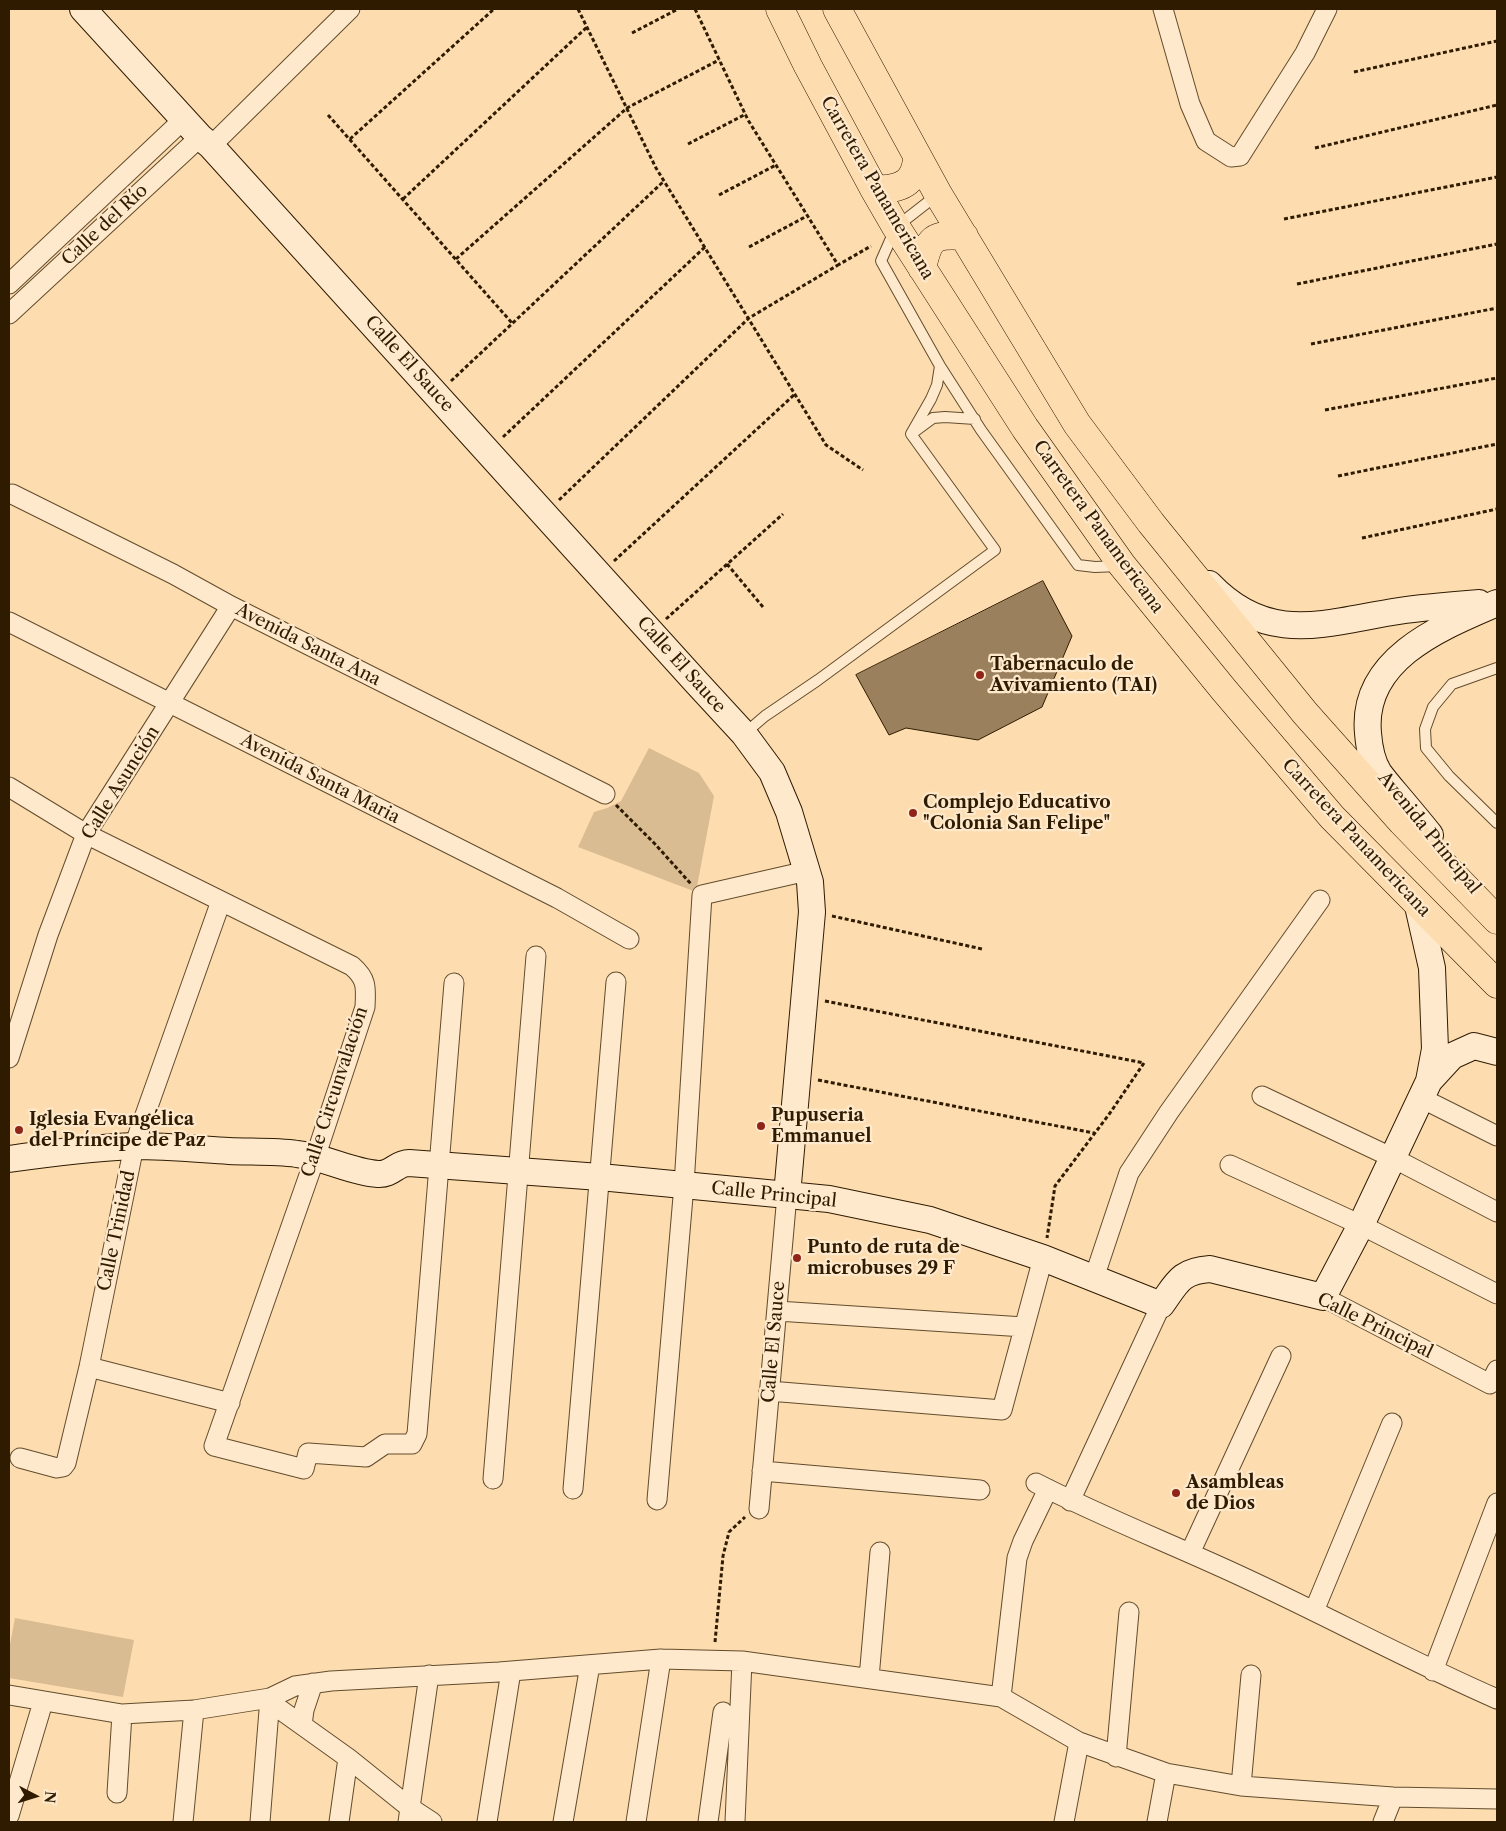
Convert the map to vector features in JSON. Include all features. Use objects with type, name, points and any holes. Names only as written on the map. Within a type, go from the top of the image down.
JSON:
[{"type":"highway","name":"Carretera Panamericana","points":[[780,9],[808,66],[896,227],[1025,428],[1122,566],[1332,817],[1497,984]]},
{"type":"highway","points":[[837,9],[938,194],[1076,424],[1151,523],[1305,713],[1402,822],[1497,920]]},
{"type":"highway","points":[[874,189],[886,190],[906,182],[913,175],[918,158]]},
{"type":"highway","points":[[922,268],[926,249],[931,242],[940,236],[964,236]]},
{"type":"street","name":"Calle El Sauce","points":[[83,9],[744,734],[772,772],[790,812],[807,871],[812,899],[812,912],[759,1509]]},
{"type":"street","points":[[198,134],[350,9]]},
{"type":"street","points":[[1163,9],[1190,104],[1206,141],[1224,154],[1236,158],[1240,156],[1305,53],[1328,9]]},
{"type":"street","name":"Calle del Río","points":[[9,284],[198,134]]},
{"type":"street","name":"Calle del Río","points":[[11,307],[198,134]]},
{"type":"street","name":"Avenida Santa Ana","points":[[12,494],[605,794]]},
{"type":"street","name":"Avenida Principal","points":[[1151,523],[1218,594],[1238,608],[1284,626],[1314,626],[1400,610],[1497,602]]},
{"type":"street","name":"Avenida Principal","points":[[1497,602],[1439,630],[1412,646],[1395,660],[1384,674],[1375,691],[1369,709],[1367,725],[1369,747],[1378,772],[1497,916]]},
{"type":"street","name":"Calle Asunción","points":[[9,1058],[48,935],[86,834],[231,606]]},
{"type":"street","name":"Avenida Santa Maria","points":[[9,622],[557,898],[629,939]]},
{"type":"street","name":"Calle Circunvalación","points":[[9,786],[86,834],[352,966],[363,976],[366,991],[365,1007],[315,1158],[214,1446],[304,1469],[308,1453],[366,1457],[385,1444],[412,1444],[417,1434],[438,1165]]},
{"type":"street","points":[[657,1500],[684,1185],[702,895],[807,871]]},
{"type":"street","points":[[1094,1278],[1129,1173],[1320,900]]},
{"type":"street","name":"Calle Trinidad","points":[[20,1458],[57,1468],[62,1467],[66,1463],[89,1367],[134,1146],[221,901]]},
{"type":"street","points":[[1323,1297],[1361,1225],[1425,1090],[1435,1049],[1432,968],[1418,906]]},
{"type":"street","points":[[493,1478],[536,956]]},
{"type":"street","points":[[573,1489],[616,982]]},
{"type":"street","points":[[438,1165],[454,983]]},
{"type":"street","points":[[1425,1090],[1452,1056],[1474,1046],[1497,1052]]},
{"type":"street","points":[[1425,1090],[1497,1136]]},
{"type":"street","points":[[1262,1096],[1393,1158],[1497,1212]]},
{"type":"street","name":"Calle Principal","points":[[9,1159],[49,1153],[134,1146],[298,1154],[359,1171],[379,1174],[387,1174],[403,1163],[600,1177],[829,1199],[930,1220],[1044,1258],[1161,1304],[1182,1277],[1192,1272],[1210,1269],[1323,1297],[1494,1377]]},
{"type":"street","points":[[1230,1164],[1361,1225],[1497,1294]]},
{"type":"street","points":[[769,1391],[1002,1410],[1044,1258]]},
{"type":"street","points":[[1070,1501],[1161,1304]]},
{"type":"street","points":[[777,1311],[1024,1327]]},
{"type":"street","points":[[1190,1552],[1281,1356]]},
{"type":"street","points":[[89,1367],[230,1402]]},
{"type":"street","points":[[1314,1611],[1392,1423]]},
{"type":"street","points":[[762,1471],[980,1490]]},
{"type":"street","points":[[1000,1697],[1017,1558],[1042,1486],[1070,1501],[1190,1552],[1314,1611],[1433,1671],[1497,1699]]},
{"type":"street","points":[[1433,1671],[1497,1503]]},
{"type":"street","points":[[868,1678],[880,1552]]},
{"type":"street","points":[[1116,1757],[1129,1612]]},
{"type":"street","points":[[636,1822],[661,1659]]},
{"type":"street","points":[[9,1695],[122,1714],[194,1710],[270,1698],[295,1686],[312,1683],[511,1671],[661,1659],[713,1662],[742,1661],[1000,1697],[1080,1742],[1116,1757],[1166,1773],[1241,1786],[1392,1797],[1497,1799]]},
{"type":"street","points":[[735,1822],[742,1661]]},
{"type":"street","points":[[563,1822],[590,1665]]},
{"type":"street","points":[[487,1822],[511,1671]]},
{"type":"street","points":[[1241,1786],[1250,1675]]},
{"type":"street","points":[[408,1815],[429,1676]]},
{"type":"street","points":[[302,1725],[304,1710],[312,1683]]},
{"type":"street","points":[[270,1698],[278,1708],[348,1758],[408,1815],[432,1822]]},
{"type":"street","points":[[260,1822],[270,1698]]},
{"type":"street","points":[[9,1816],[44,1702]]},
{"type":"street","points":[[183,1822],[194,1710]]},
{"type":"street","points":[[708,1822],[723,1712]]},
{"type":"street","points":[[117,1793],[122,1714]]},
{"type":"street","points":[[1064,1822],[1080,1742]]},
{"type":"street","points":[[339,1822],[348,1758]]},
{"type":"street","points":[[1156,1822],[1166,1773]]},
{"type":"street","points":[[1383,1822],[1392,1797]]},
{"type":"lane","points":[[938,194],[896,227],[881,261],[940,366],[975,420],[1078,565],[1096,567],[1122,566]]},
{"type":"lane","points":[[911,434],[934,392],[940,366]]},
{"type":"lane","points":[[911,434],[933,418],[945,417],[975,420]]},
{"type":"lane","points":[[744,734],[765,716],[818,680],[995,550],[911,434]]},
{"type":"lane","points":[[1497,668],[1452,684],[1433,707],[1425,728],[1426,748],[1449,776],[1497,823]]},
{"type":"path","points":[[350,139],[494,9]]},
{"type":"path","points":[[578,9],[664,181],[826,445],[863,470]]},
{"type":"path","points":[[632,33],[678,9]]},
{"type":"path","points":[[695,9],[746,114],[838,265]]},
{"type":"path","points":[[403,199],[587,27]]},
{"type":"path","points":[[1354,72],[1497,41]]},
{"type":"path","points":[[456,259],[627,108],[720,60]]},
{"type":"path","points":[[1315,148],[1497,105]]},
{"type":"path","points":[[688,144],[746,114]]},
{"type":"path","points":[[328,115],[512,323]]},
{"type":"path","points":[[718,195],[776,165]]},
{"type":"path","points":[[1284,218],[1497,177]]},
{"type":"path","points":[[436,395],[664,181]]},
{"type":"path","points":[[749,246],[807,216]]},
{"type":"path","points":[[1298,284],[1497,244]]},
{"type":"path","points":[[544,514],[749,318],[871,246]]},
{"type":"path","points":[[488,451],[705,247]]},
{"type":"path","points":[[1311,344],[1497,308]]},
{"type":"path","points":[[1324,410],[1497,378]]},
{"type":"path","points":[[599,575],[796,394]]},
{"type":"path","points":[[1338,476],[1497,444]]},
{"type":"path","points":[[1362,538],[1497,509]]},
{"type":"path","points":[[651,632],[783,514]]},
{"type":"path","points":[[727,564],[763,607]]},
{"type":"path","points":[[605,794],[702,895]]},
{"type":"path","points":[[812,912],[982,949]]},
{"type":"path","points":[[805,997],[1144,1063],[1055,1186],[1044,1258]]},
{"type":"path","points":[[798,1076],[1094,1133]]},
{"type":"path","points":[[713,1662],[723,1556],[729,1532],[742,1519],[759,1509]]},
{"type":"shaded area","points":[[649,748],[699,773],[714,796],[696,892],[578,847],[594,812],[621,801]]},
{"type":"shaded area","points":[[15,1618],[134,1640],[123,1697],[9,1678],[9,1650]]},
{"type":"building","points":[[1043,581],[1072,636],[1042,707],[978,740],[906,728],[889,735],[856,675]]},
{"type":"place","name":"Tabernaculo de Avivamiento (TAI)","points":[[980,675]]},
{"type":"place","name":"Complejo Educativo \"Colonia San Felipe\"","points":[[913,813]]},
{"type":"place","name":"Pupuseria Emmanuel","points":[[761,1126]]},
{"type":"place","name":"Iglesia Evangélica del Príncipe de Paz","points":[[19,1130]]},
{"type":"place","name":"Punto de ruta de microbuses 29 F","points":[[797,1258]]},
{"type":"place","name":"Asambleas de Dios","points":[[1176,1493]]}]
